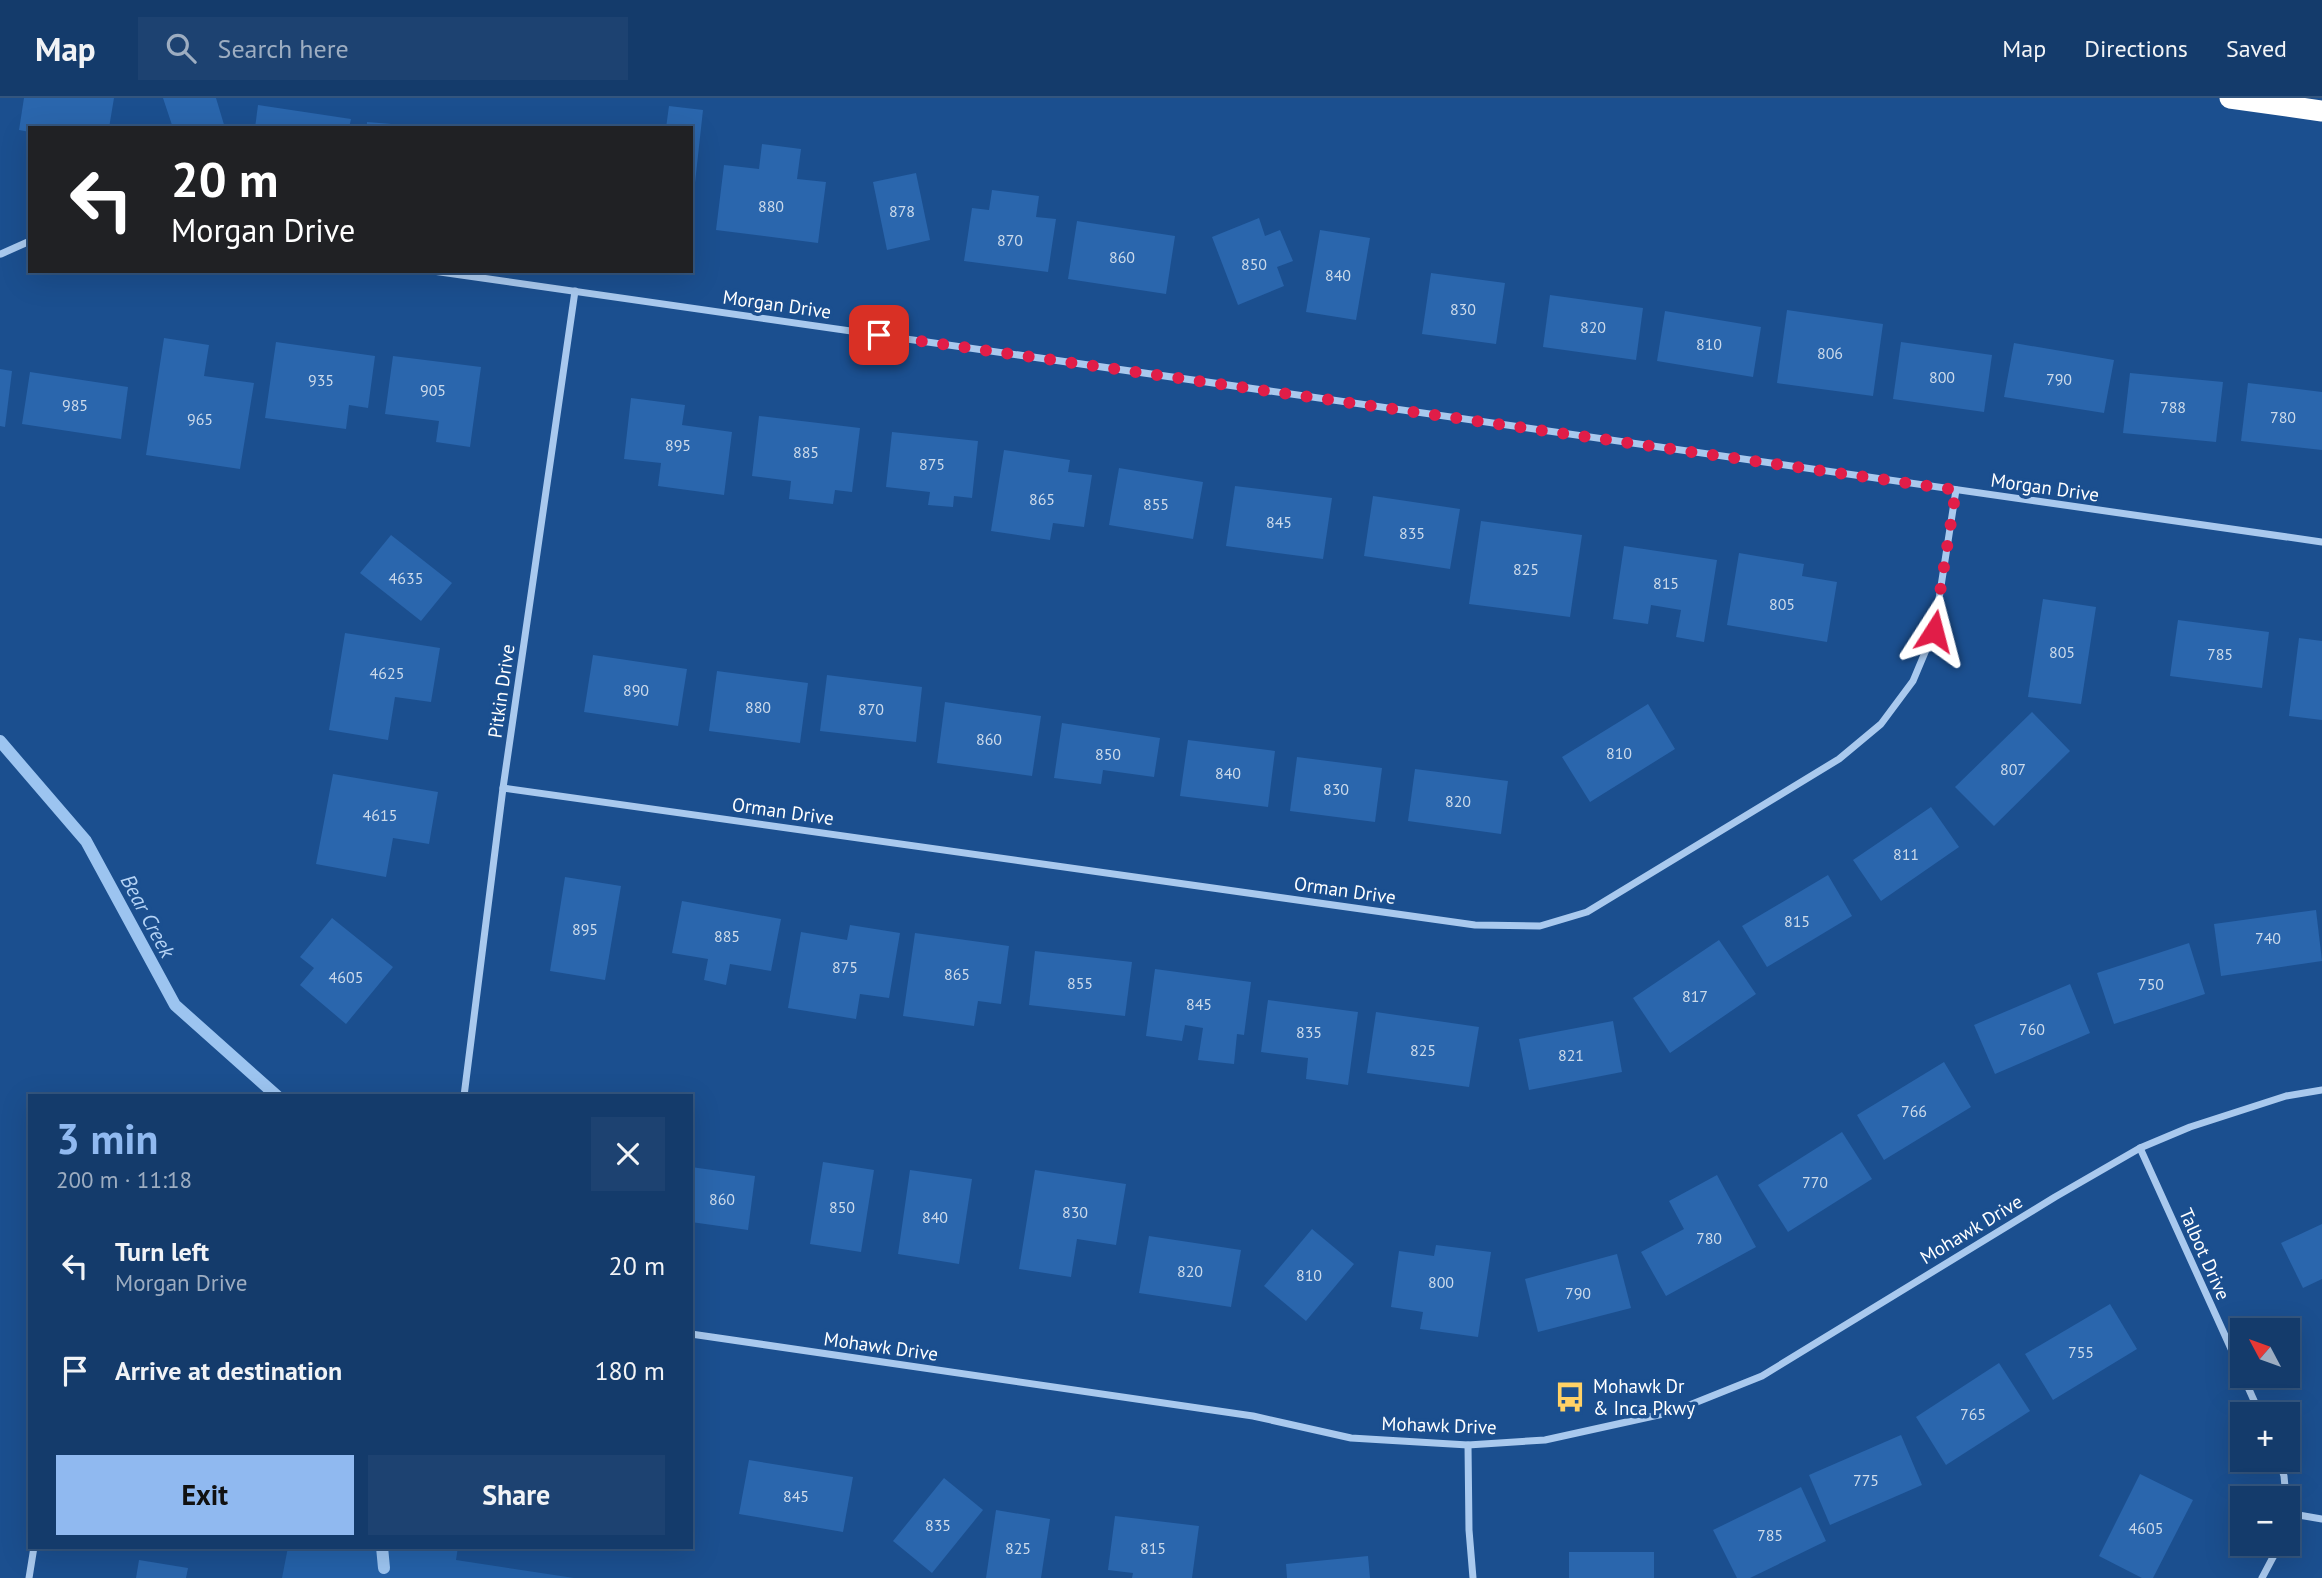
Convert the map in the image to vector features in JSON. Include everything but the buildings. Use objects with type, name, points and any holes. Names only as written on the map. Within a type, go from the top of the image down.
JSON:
[{"type":"highway","points":[[2230,98],[2322,111]]},
{"type":"street","points":[[1,254],[28,242]]},
{"type":"street","name":"Morgan Drive","points":[[447,273],[2322,542]]},
{"type":"street","name":"Pitkin Drive","points":[[464,1094],[503,788],[575,291]]},
{"type":"street","name":"Orman Drive","points":[[503,788],[1475,925],[1540,926],[1587,912],[1839,759],[1881,724],[1913,681],[1934,631],[1956,490]]},
{"type":"street","name":"Mohawk Drive","points":[[693,1334],[1253,1416],[1352,1438],[1468,1445],[1545,1440],[1672,1412],[1762,1376],[2054,1197],[2140,1149],[2190,1127],[2286,1096],[2322,1090]]},
{"type":"street","name":"Talbot Drive","points":[[2140,1149],[2230,1348]]},
{"type":"street","points":[[1468,1445],[1469,1530],[1473,1578]]},
{"type":"street","points":[[2300,1516],[2322,1520]]},
{"type":"street","points":[[29,1578],[34,1549]]},
{"type":"street","points":[[2262,1578],[2274,1556]]},
{"type":"shaded area","points":[[288,1549],[458,1549],[456,1560],[574,1578],[282,1578]]},
{"type":"waterway","name":"Bear Creek","points":[[0,741],[86,841],[175,1005],[275,1094]]},
{"type":"waterway","name":"Bear Creek","points":[[382,1549],[384,1568]]},
{"type":"place","name":"Mohawk Dr & Inca Pkwy","points":[[1570,1397]]},
{"type":"route","points":[[879,335],[1956,490],[1934,631]]}]
